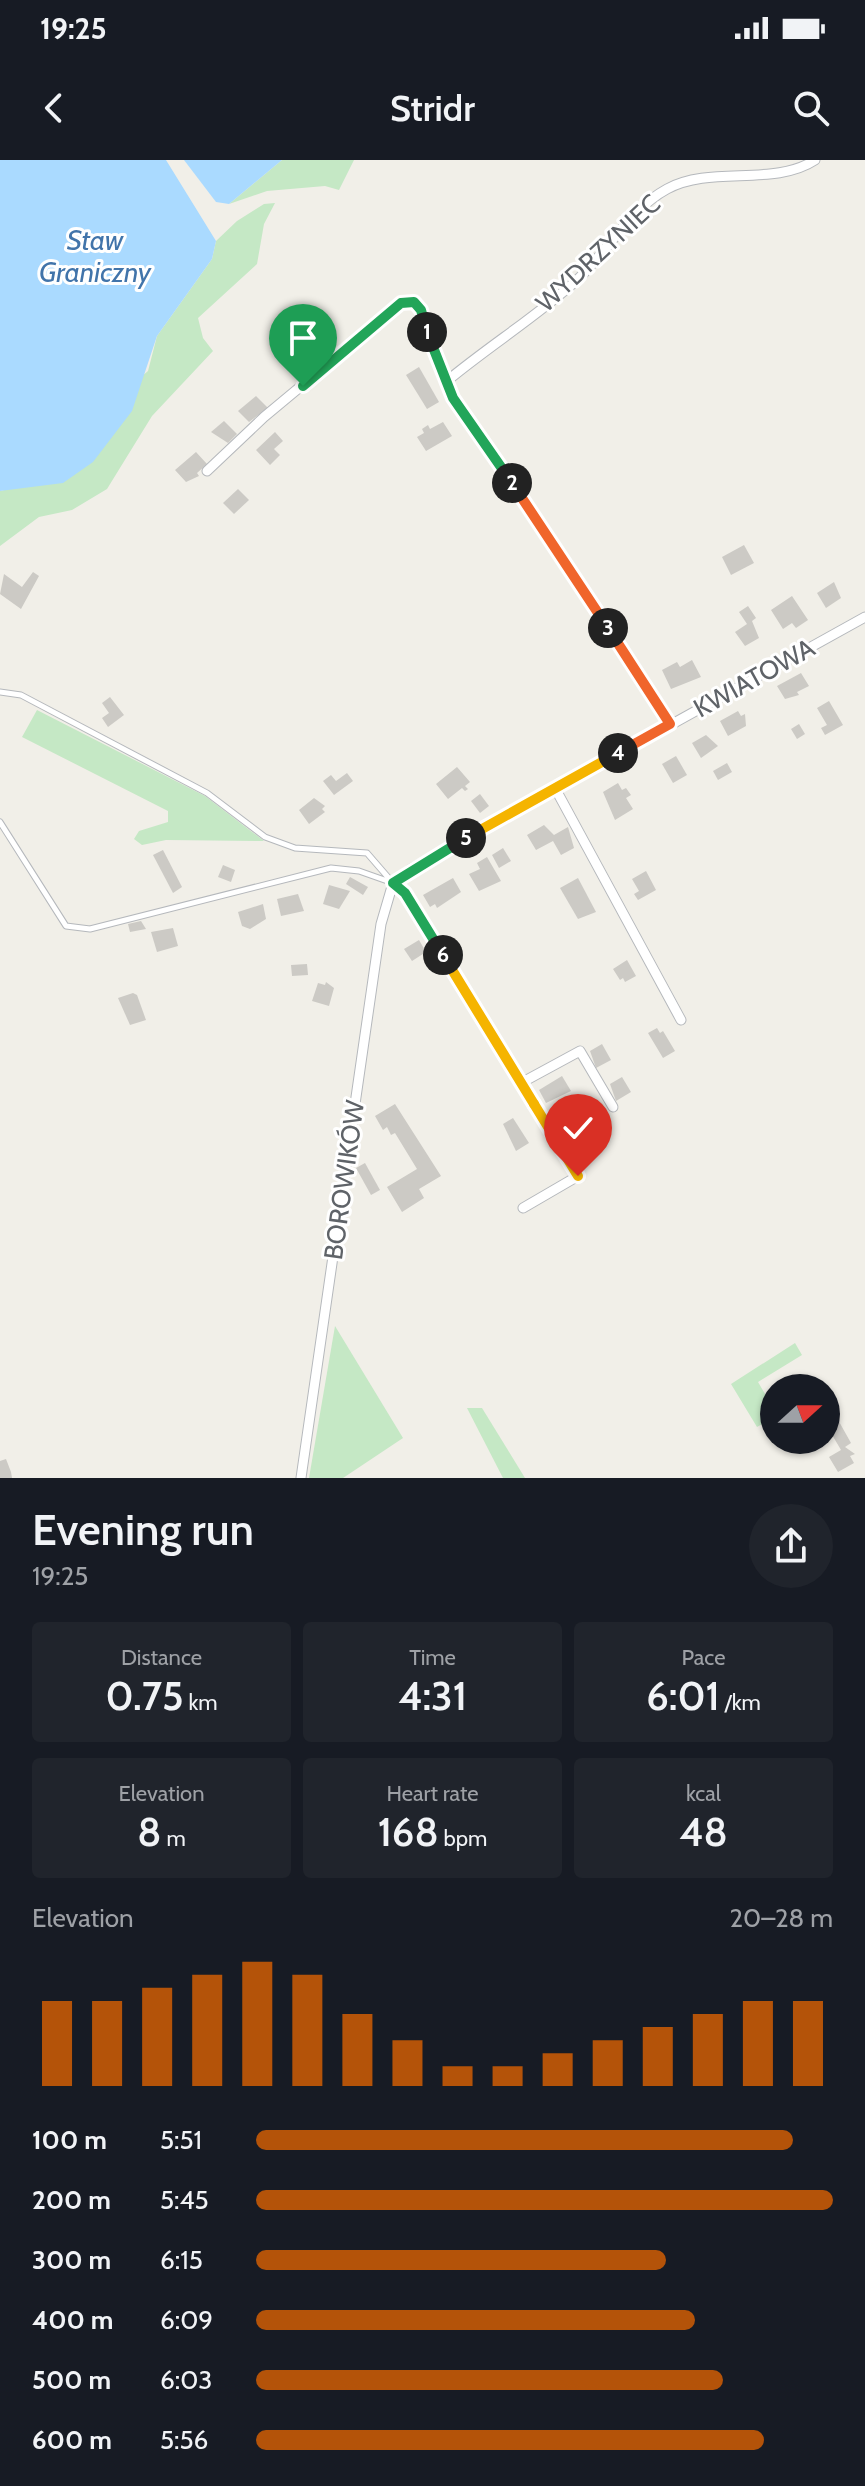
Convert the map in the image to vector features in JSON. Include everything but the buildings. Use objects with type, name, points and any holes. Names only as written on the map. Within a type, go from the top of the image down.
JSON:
[{"type":"street","name":"WYDRZYNIEC","points":[[447,381],[576,281],[638,212],[669,188],[697,178],[785,172],[815,160]]},
{"type":"street","points":[[207,471],[264,417],[401,303],[414,302],[421,310],[453,398],[670,724]]},
{"type":"street","name":"KWIATOWA","points":[[393,883],[411,869],[865,617]]},
{"type":"street","points":[[555,788],[681,1020]]},
{"type":"street","points":[[393,883],[405,893],[578,1176],[523,1208]]},
{"type":"street","name":"BOROWIKÓW","points":[[301,1478],[381,924],[393,883]]},
{"type":"street","points":[[521,1083],[580,1051],[613,1107]]},
{"type":"lane","points":[[0,692],[21,695],[207,793],[265,837],[295,848],[367,853],[393,883]]},
{"type":"lane","points":[[0,822],[66,926],[90,929],[331,868],[359,871],[393,883]]},
{"type":"green space","points":[[282,160],[354,160],[339,190],[325,186],[267,191],[229,204]]},
{"type":"green space","points":[[275,203],[264,224],[257,264],[198,318],[203,338],[213,351],[152,416],[107,489],[72,510],[39,517],[0,546],[0,491],[9,489],[148,371],[157,336],[212,259],[216,241],[237,221],[264,204]]},
{"type":"green space","points":[[37,710],[205,796],[264,841],[166,840],[142,845],[134,839],[139,831],[168,822],[168,811],[22,737]]},
{"type":"green space","points":[[335,1326],[403,1438],[343,1478],[309,1478]]},
{"type":"green space","points":[[795,1343],[802,1355],[771,1374],[760,1374],[760,1425],[757,1427],[731,1384]]},
{"type":"green space","points":[[467,1408],[482,1408],[525,1478],[503,1478]]},
{"type":"water","name":"Staw Graniczny","points":[[0,160],[166,160],[216,241],[212,259],[157,336],[132,411],[93,462],[63,483],[0,491]]},
{"type":"water","points":[[184,160],[282,160],[229,204],[216,202]]},
{"type":"route","points":[[303,386],[401,303],[414,302],[421,310],[431,348],[453,398],[670,724],[411,869],[393,883],[405,893],[578,1176]]}]
